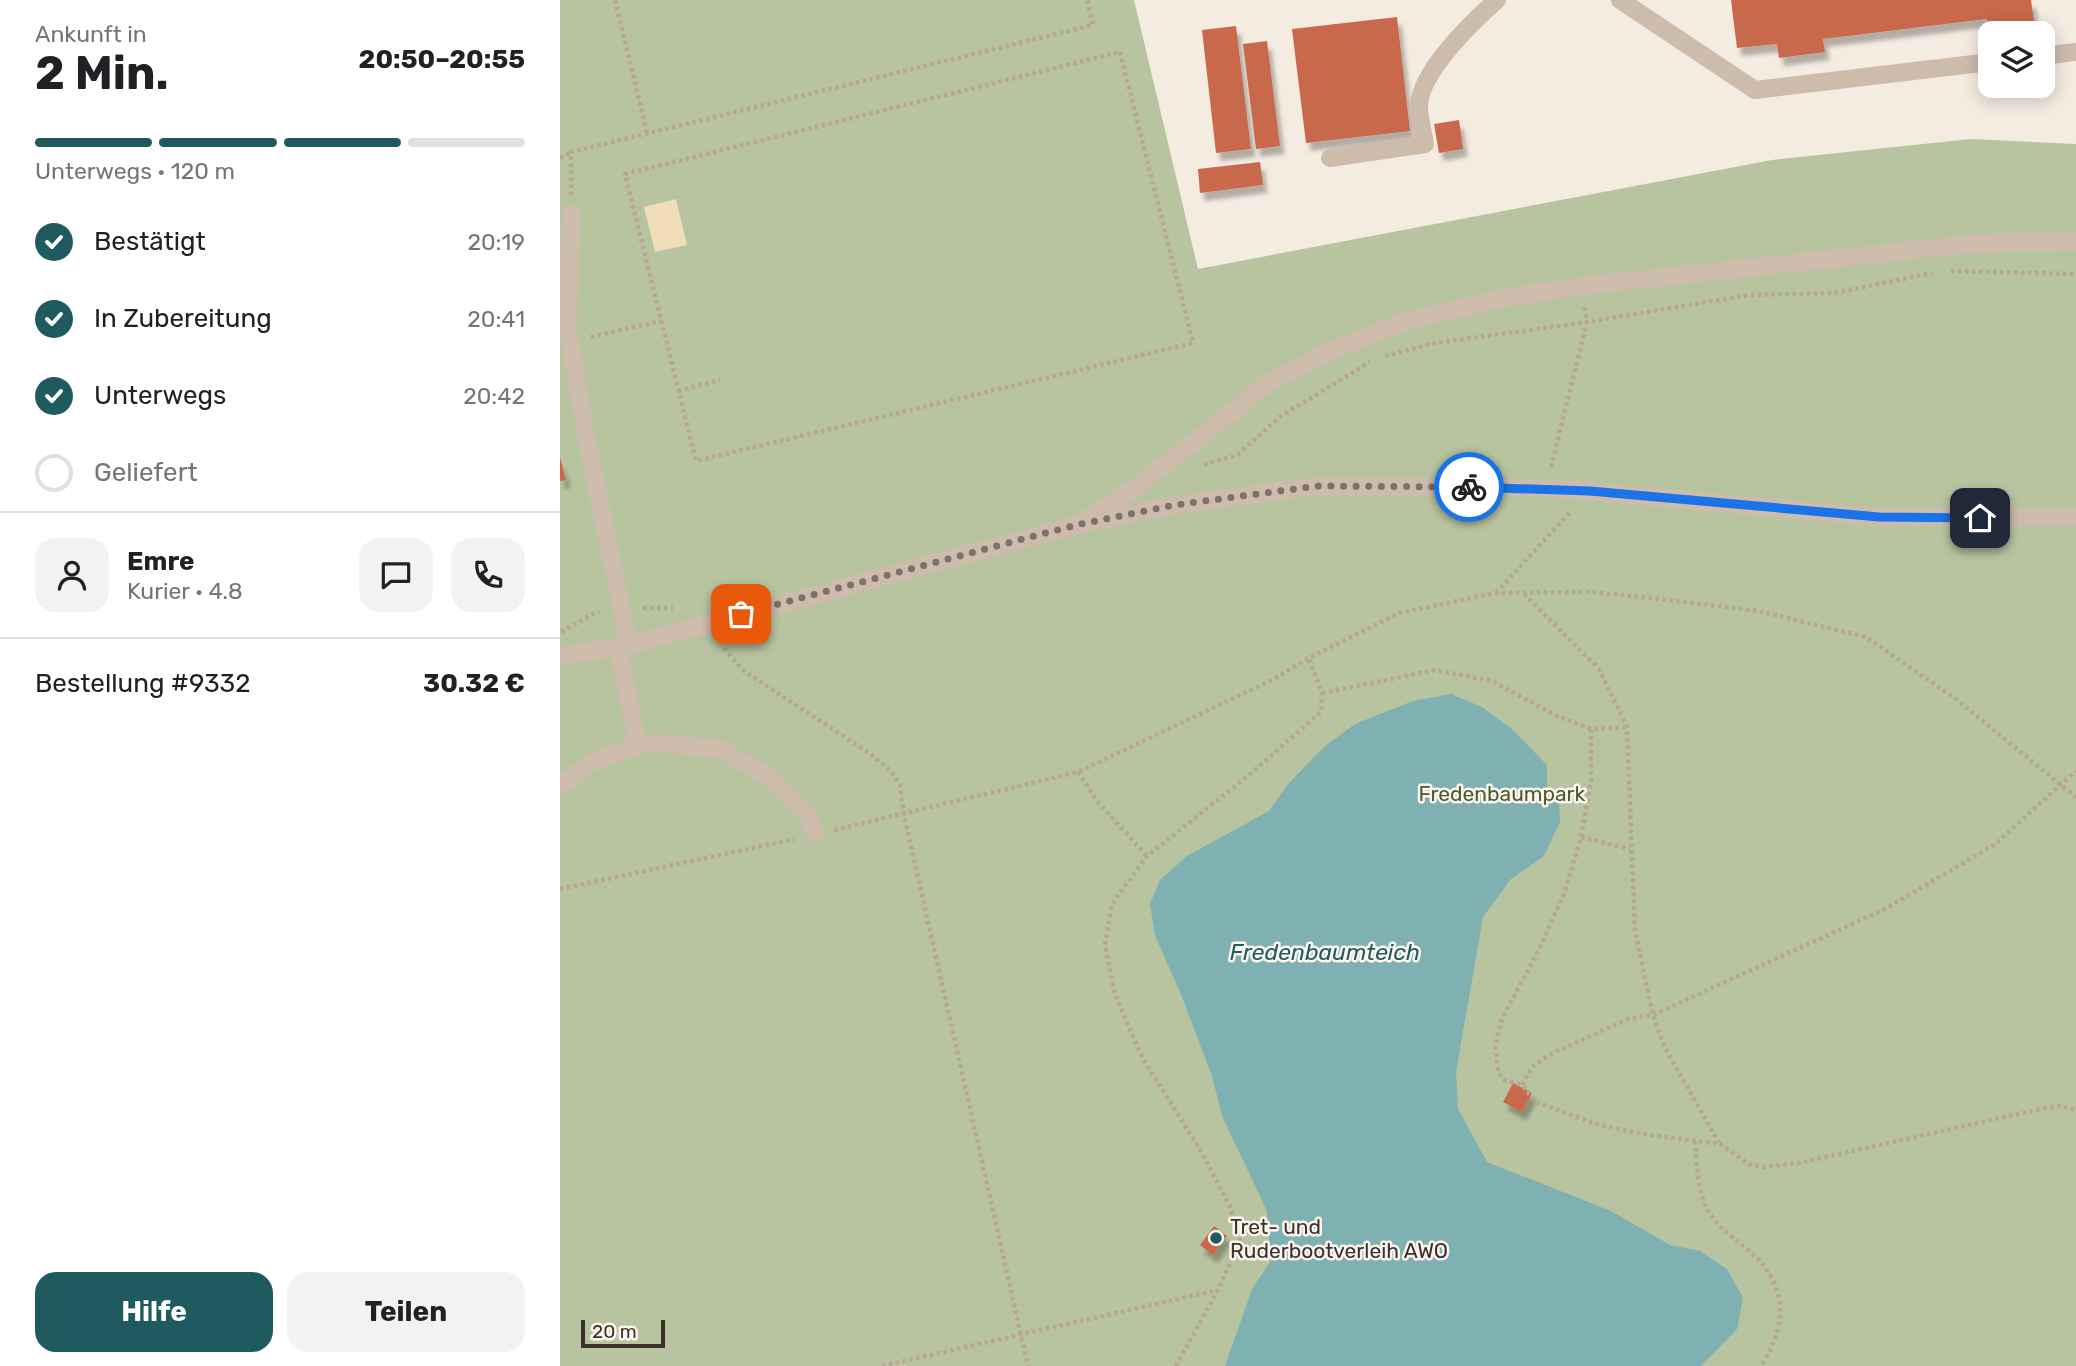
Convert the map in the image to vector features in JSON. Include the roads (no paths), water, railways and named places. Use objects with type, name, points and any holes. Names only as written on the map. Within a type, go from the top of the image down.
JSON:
[{"type":"lane","points":[[1330,158],[1425,144],[1419,104],[1431,73],[1471,22],[1497,0]]},
{"type":"lane","points":[[1620,0],[1755,90],[1978,63]]},
{"type":"lane","points":[[2055,54],[2076,52]]},
{"type":"lane","points":[[570,214],[566,334],[621,608],[638,745]]},
{"type":"lane","points":[[1076,525],[1139,485],[1269,383],[1333,350],[1406,321],[1504,298],[1580,286],[1979,243],[2076,242]]},
{"type":"lane","points":[[560,656],[624,647],[1076,525],[1175,505],[1317,486],[1546,488],[1879,517],[2076,517]]},
{"type":"lane","points":[[560,785],[590,763],[638,745],[658,743],[720,749],[771,778],[808,816],[815,834]]},
{"type":"water","name":"Fredenbaumteich","points":[[1451,694],[1482,707],[1512,729],[1547,765],[1547,788],[1559,797],[1560,822],[1544,856],[1511,879],[1483,917],[1456,1072],[1458,1109],[1487,1162],[1611,1211],[1670,1245],[1700,1251],[1727,1269],[1743,1298],[1737,1329],[1701,1366],[1225,1366],[1252,1289],[1272,1259],[1267,1211],[1222,1116],[1212,1076],[1155,936],[1150,904],[1160,880],[1187,856],[1269,811],[1289,783],[1325,746],[1355,724],[1413,701]]},
{"type":"place","name":"Tret- und Ruderbootverleih AWO","points":[[1216,1238]]},
{"type":"park label","name":"Fredenbaumpark","points":[[1502,793]]}]
